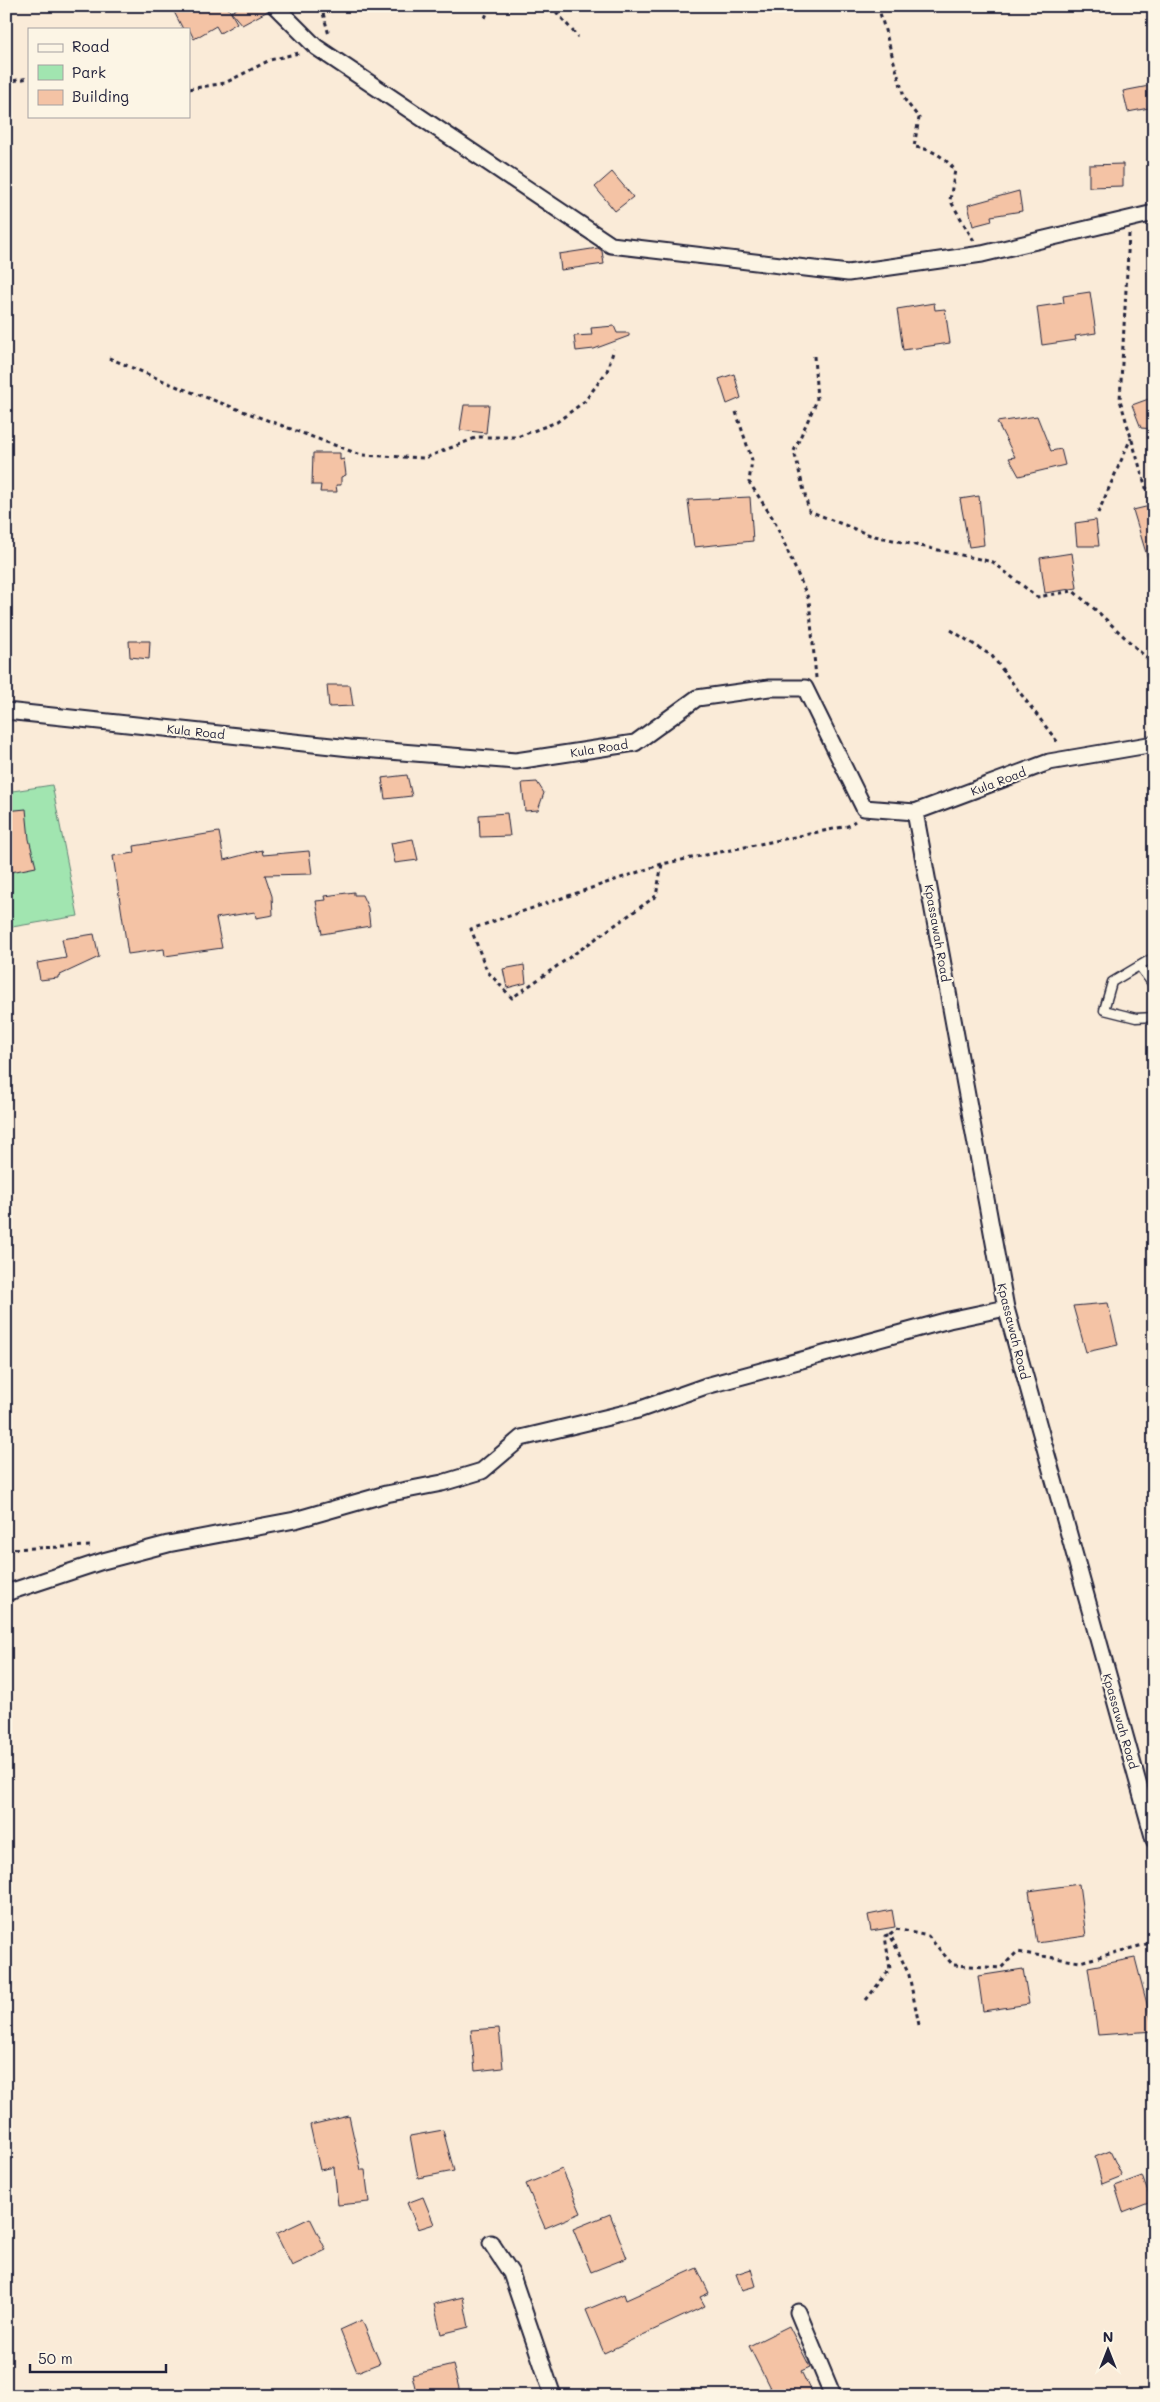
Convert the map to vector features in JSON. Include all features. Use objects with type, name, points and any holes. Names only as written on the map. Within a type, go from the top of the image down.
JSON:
[{"type":"street","points":[[275,6],[323,52],[611,245],[848,273],[982,254],[1154,213]]},
{"type":"street","name":"Kula Road","points":[[6,711],[350,748],[516,761],[635,743],[697,698],[769,688],[805,688]]},
{"type":"street","points":[[805,688],[864,808],[875,809]]},
{"type":"street","name":"Kula Road","points":[[875,809],[915,812],[1049,762],[1154,744]]},
{"type":"street","name":"Kpassawah Road","points":[[915,812],[1006,1308],[1154,1840]]},
{"type":"street","points":[[6,1594],[103,1561],[159,1547],[295,1520],[386,1494],[442,1483],[482,1471],[521,1438],[638,1410],[715,1384],[949,1320],[1006,1308]]},
{"type":"street","points":[[491,2243],[511,2273],[553,2396]]},
{"type":"street","points":[[798,2312],[833,2396]]},
{"type":"lane","points":[[1153,1015],[1136,1018],[1104,1010],[1112,982],[1154,957]]},
{"type":"lane","points":[[1139,966],[1154,986]]},
{"type":"path","points":[[485,18],[490,6]]},
{"type":"path","points":[[551,6],[578,37]]},
{"type":"path","points":[[878,6],[905,100],[919,118],[914,147],[928,149],[945,158],[955,170],[950,200],[982,254]]},
{"type":"path","points":[[190,89],[225,83],[270,60],[303,52],[323,52]]},
{"type":"path","points":[[6,82],[28,78]]},
{"type":"path","points":[[1130,219],[1120,400],[1146,488],[1154,492]]},
{"type":"path","points":[[109,358],[178,387],[361,455],[426,458],[478,437],[517,437],[557,422],[585,401],[607,371],[614,349]]},
{"type":"path","points":[[814,356],[817,400],[794,451],[809,511],[870,535],[993,562],[1037,597],[1072,591],[1097,611],[1154,665]]},
{"type":"path","points":[[736,412],[752,460],[749,482],[774,520],[809,600],[817,677],[805,688]]},
{"type":"path","points":[[1098,513],[1131,438]]},
{"type":"path","points":[[951,630],[992,656],[1070,758]]},
{"type":"path","points":[[662,864],[656,896],[512,998],[487,971],[471,929],[662,864],[848,826],[875,809]]},
{"type":"path","points":[[6,1548],[101,1546]]},
{"type":"path","points":[[866,2000],[890,1968],[885,1936],[896,1929],[928,1936],[953,1965],[1001,1968],[1017,1952],[1080,1962],[1154,1942]]},
{"type":"path","points":[[890,1934],[909,1975],[919,2025]]},
{"type":"green space","points":[[52,785],[78,916],[6,928],[6,792]]},
{"type":"building","points":[[171,6],[227,6],[237,23],[220,33],[216,26],[194,39],[190,28],[182,28]]},
{"type":"building","points":[[241,6],[266,6],[268,11],[242,25],[231,12]]},
{"type":"building","points":[[1154,85],[1154,107],[1128,112],[1123,91]]},
{"type":"building","points":[[1123,164],[1123,186],[1089,187],[1089,165]]},
{"type":"building","points":[[612,172],[633,197],[615,211],[595,187]]},
{"type":"building","points":[[1019,191],[1022,211],[991,216],[992,221],[973,226],[968,205]]},
{"type":"building","points":[[598,248],[602,251],[604,264],[561,270],[559,254]]},
{"type":"building","points":[[1090,292],[1096,333],[1075,336],[1076,340],[1042,345],[1037,307],[1064,303],[1063,296]]},
{"type":"building","points":[[934,303],[935,310],[945,309],[950,343],[903,350],[897,309]]},
{"type":"building","points":[[614,326],[617,333],[629,333],[629,336],[594,349],[576,351],[574,336],[592,335],[591,328]]},
{"type":"building","points":[[734,374],[741,398],[727,404],[719,379]]},
{"type":"building","points":[[1154,397],[1154,429],[1141,428],[1132,405]]},
{"type":"building","points":[[464,405],[489,405],[486,433],[460,430]]},
{"type":"building","points":[[1037,416],[1051,451],[1061,449],[1065,465],[1019,476],[1009,458],[1015,457],[997,422]]},
{"type":"building","points":[[313,453],[340,453],[340,460],[344,459],[346,475],[341,477],[341,485],[336,485],[337,492],[320,492],[321,485],[312,485]]},
{"type":"building","points":[[979,496],[984,545],[969,547],[960,499]]},
{"type":"building","points":[[750,497],[753,541],[694,547],[688,500]]},
{"type":"building","points":[[1154,505],[1154,566],[1150,566],[1133,510]]},
{"type":"building","points":[[1096,520],[1099,546],[1077,546],[1075,523]]},
{"type":"building","points":[[1072,553],[1077,588],[1045,593],[1040,558]]},
{"type":"building","points":[[129,641],[150,641],[149,659],[130,657]]},
{"type":"building","points":[[327,685],[350,685],[353,706],[329,707]]},
{"type":"building","points":[[407,775],[412,796],[385,799],[382,778]]},
{"type":"building","points":[[537,782],[544,793],[538,810],[525,811],[522,783]]},
{"type":"building","points":[[26,809],[29,839],[36,867],[6,873],[6,811]]},
{"type":"building","points":[[507,813],[510,836],[480,837],[479,815]]},
{"type":"building","points":[[219,832],[224,860],[262,850],[263,855],[309,851],[312,874],[265,875],[272,896],[273,915],[256,918],[255,912],[216,918],[222,948],[165,956],[164,949],[128,954],[113,856],[135,853],[134,846]]},
{"type":"building","points":[[413,839],[418,860],[395,863],[391,843]]},
{"type":"building","points":[[354,892],[354,895],[362,895],[368,908],[370,926],[322,934],[316,901],[326,900],[325,896]]},
{"type":"building","points":[[94,934],[99,957],[58,976],[58,978],[40,980],[37,963],[66,958],[62,939]]},
{"type":"building","points":[[524,965],[526,983],[507,988],[503,969]]},
{"type":"building","points":[[1108,1303],[1118,1345],[1086,1352],[1073,1306]]},
{"type":"building","points":[[1079,1884],[1086,1936],[1037,1943],[1029,1891]]},
{"type":"building","points":[[892,1910],[895,1927],[871,1931],[868,1915]]},
{"type":"building","points":[[1135,1958],[1154,2031],[1098,2035],[1088,1967]]},
{"type":"building","points":[[1023,1969],[1029,2004],[983,2011],[978,1976]]},
{"type":"building","points":[[499,2028],[503,2068],[475,2071],[471,2030]]},
{"type":"building","points":[[349,2116],[361,2170],[365,2170],[369,2202],[338,2205],[334,2167],[320,2170],[310,2125]]},
{"type":"building","points":[[443,2130],[454,2171],[418,2178],[410,2136]]},
{"type":"building","points":[[1110,2151],[1122,2176],[1102,2184],[1095,2157]]},
{"type":"building","points":[[562,2169],[581,2213],[545,2228],[526,2184]]},
{"type":"building","points":[[1142,2176],[1151,2201],[1123,2212],[1115,2186]]},
{"type":"building","points":[[423,2197],[434,2224],[418,2229],[407,2203]]},
{"type":"building","points":[[610,2214],[627,2258],[591,2272],[573,2229]]},
{"type":"building","points":[[310,2218],[326,2250],[292,2266],[276,2234]]},
{"type":"building","points":[[697,2268],[709,2293],[700,2297],[705,2306],[604,2353],[586,2310],[624,2294],[626,2300]]},
{"type":"building","points":[[751,2269],[756,2286],[742,2290],[736,2274]]},
{"type":"building","points":[[463,2297],[469,2327],[441,2334],[434,2304]]},
{"type":"building","points":[[362,2320],[380,2363],[357,2372],[340,2330]]},
{"type":"building","points":[[789,2326],[810,2367],[801,2371],[813,2396],[774,2396],[749,2346]]},
{"type":"building","points":[[453,2365],[461,2396],[417,2396],[412,2375]]}]
